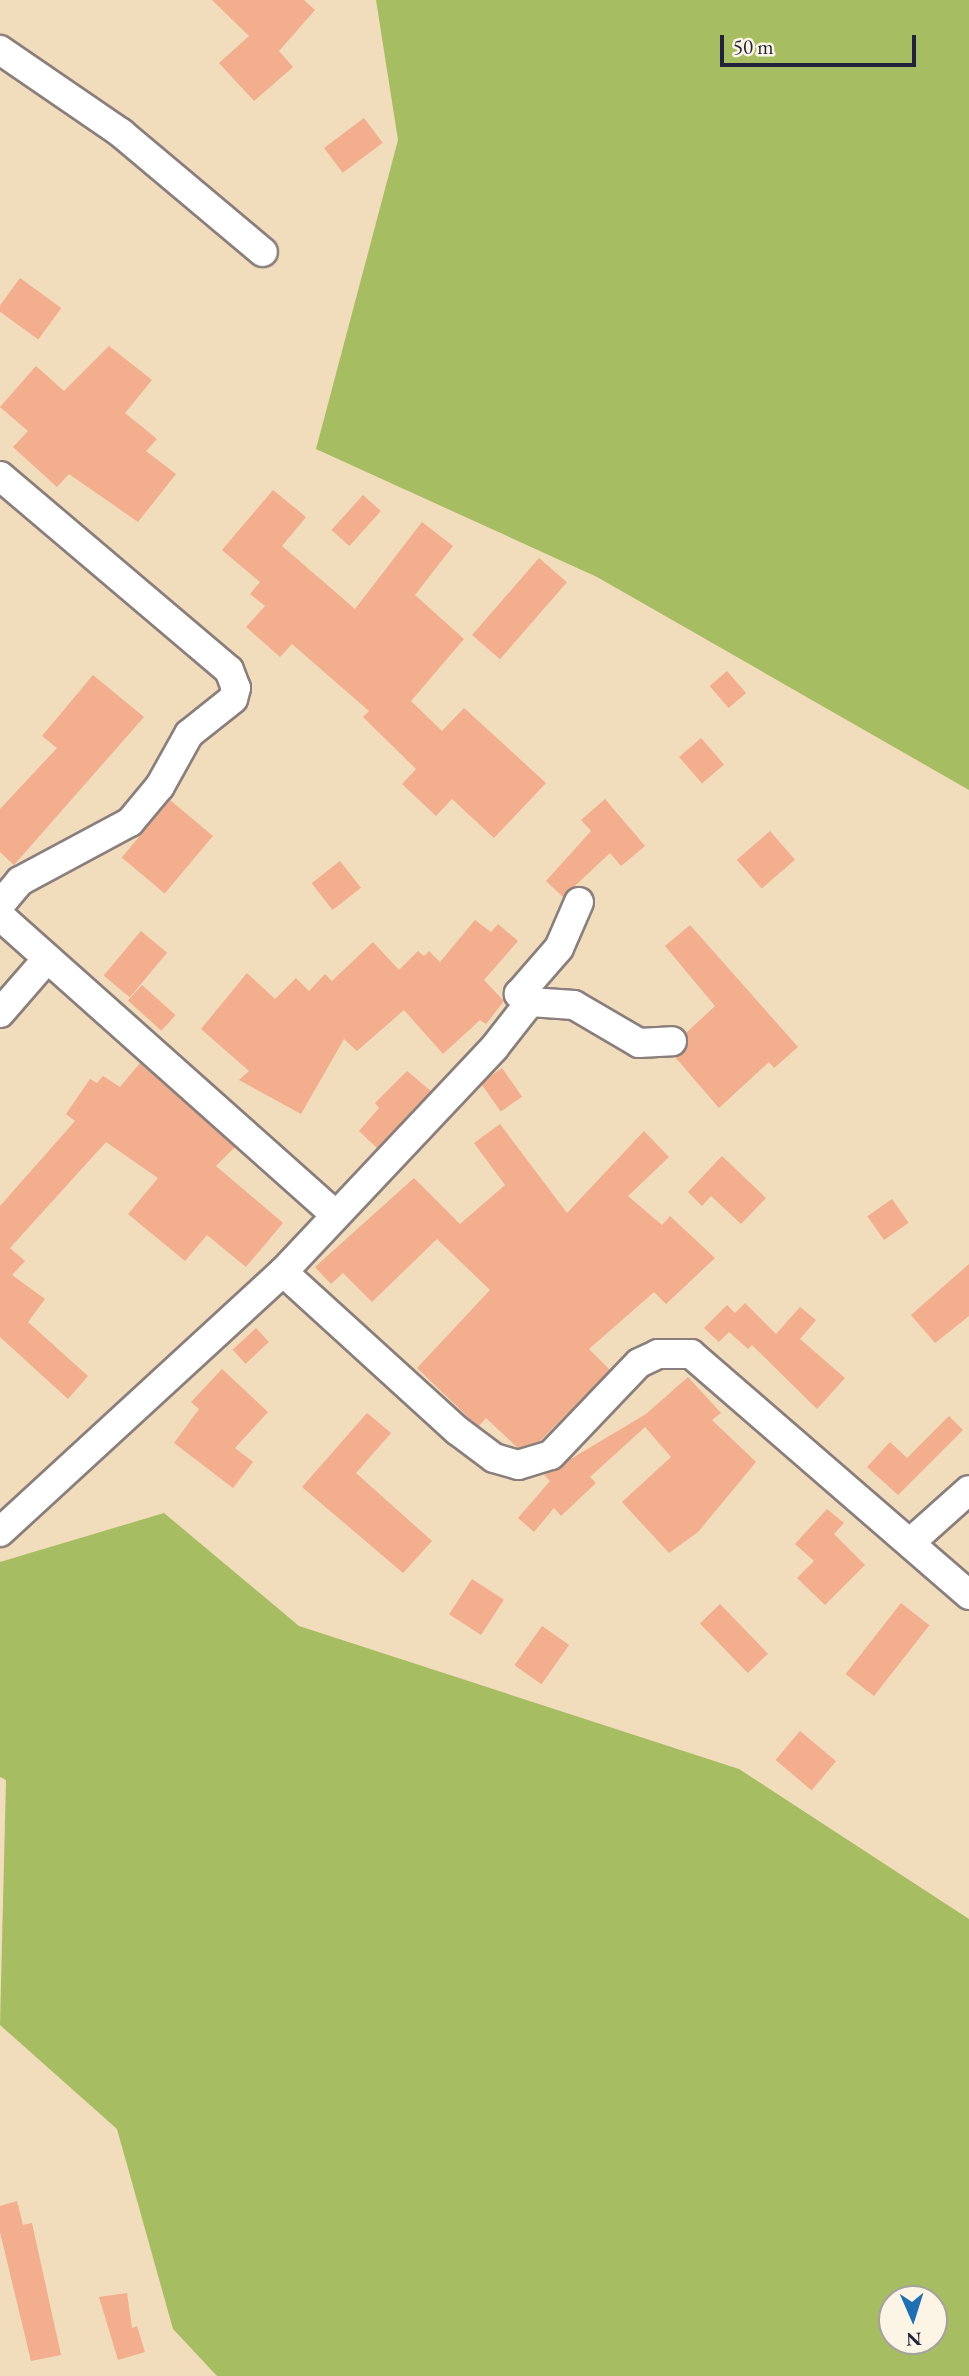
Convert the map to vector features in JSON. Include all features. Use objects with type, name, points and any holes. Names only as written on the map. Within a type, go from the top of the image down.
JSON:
[{"type":"street","points":[[0,50],[121,133],[263,252]]},
{"type":"street","points":[[0,477],[229,670],[236,688],[233,699],[189,734],[130,822],[20,881],[0,905]]},
{"type":"street","points":[[579,902],[559,948],[519,994],[530,1002],[574,1005],[639,1043],[672,1041]]},
{"type":"street","points":[[0,916],[335,1214]]},
{"type":"street","points":[[0,1013],[47,959]]},
{"type":"street","points":[[0,1532],[283,1272],[494,1048],[530,1002]]},
{"type":"street","points":[[283,1272],[494,1458],[537,1463],[639,1363],[658,1354],[691,1354],[912,1541],[969,1595]]},
{"type":"street","points":[[912,1541],[969,1490]]},
{"type":"green space","points":[[376,0],[969,0],[969,790],[597,577],[316,449],[398,140]]},
{"type":"green space","points":[[164,1513],[299,1626],[739,1769],[969,1919],[969,2376],[217,2376],[173,2329],[117,2129],[0,2025],[6,1780],[0,1777],[0,1562]]},
{"type":"building","points":[[212,0],[304,0],[315,10],[279,51],[293,67],[254,101],[219,63],[249,36]]},
{"type":"building","points":[[364,118],[383,143],[343,173],[324,148]]},
{"type":"building","points":[[20,278],[61,308],[38,340],[0,312],[0,306]]},
{"type":"building","points":[[109,346],[152,380],[125,413],[157,439],[146,451],[176,474],[138,522],[69,474],[57,487],[13,447],[28,431],[0,407],[36,366],[64,391]]},
{"type":"building","points":[[273,490],[306,517],[282,546],[355,609],[422,522],[453,546],[415,595],[464,639],[411,701],[442,731],[464,708],[546,783],[494,838],[452,799],[436,816],[402,784],[416,769],[363,717],[369,711],[292,644],[280,657],[246,627],[265,606],[250,594],[260,582],[222,550]]},
{"type":"building","points":[[363,495],[381,511],[349,546],[332,530]]},
{"type":"building","points":[[539,558],[567,582],[500,659],[472,635]]},
{"type":"building","points":[[727,671],[746,693],[729,708],[710,686]]},
{"type":"building","points":[[93,675],[144,717],[14,865],[0,852],[0,809],[57,748],[42,736]]},
{"type":"building","points":[[701,738],[724,764],[702,783],[679,757]]},
{"type":"building","points":[[605,799],[645,846],[621,866],[610,853],[563,897],[546,881],[591,831],[581,820]]},
{"type":"building","points":[[170,800],[213,836],[165,893],[122,857]]},
{"type":"building","points":[[770,831],[795,860],[762,889],[737,860]]},
{"type":"building","points":[[340,861],[361,888],[333,910],[312,883]]},
{"type":"building","points":[[475,920],[491,932],[498,924],[518,941],[484,980],[504,1001],[486,1024],[480,1020],[443,1054],[404,1010],[357,1051],[344,1039],[301,1114],[239,1080],[249,1071],[201,1029],[247,973],[275,999],[296,978],[309,991],[325,974],[332,981],[373,942],[399,970],[418,951],[424,956],[429,951],[440,962]]},
{"type":"building","points":[[690,925],[798,1047],[774,1068],[769,1062],[719,1108],[675,1057],[687,1048],[686,1033],[715,1006],[665,946]]},
{"type":"building","points":[[141,931],[167,953],[130,997],[104,975]]},
{"type":"building","points":[[142,985],[175,1015],[161,1031],[128,1001]]},
{"type":"building","points":[[140,1063],[235,1147],[216,1166],[283,1223],[246,1267],[207,1235],[185,1261],[128,1214],[158,1178],[106,1142],[10,1248],[25,1261],[12,1275],[45,1299],[28,1322],[88,1376],[68,1399],[0,1337],[0,1206],[75,1121],[66,1114],[90,1079],[97,1083],[103,1076],[120,1087]]},
{"type":"building","points":[[502,1068],[522,1097],[501,1112],[481,1083]]},
{"type":"building","points":[[407,1071],[431,1091],[377,1148],[359,1131],[379,1108],[375,1103]]},
{"type":"building","points":[[500,1124],[567,1213],[644,1131],[669,1157],[628,1196],[662,1225],[670,1216],[715,1258],[666,1304],[654,1292],[589,1349],[610,1370],[540,1441],[518,1448],[486,1418],[479,1426],[417,1368],[490,1290],[437,1239],[372,1302],[343,1273],[331,1284],[315,1267],[414,1178],[460,1224],[505,1185],[474,1143]]},
{"type":"building","points":[[722,1156],[766,1198],[741,1224],[711,1196],[702,1206],[688,1192]]},
{"type":"building","points":[[892,1199],[909,1223],[884,1240],[867,1216]]},
{"type":"building","points":[[969,1264],[969,1316],[935,1343],[911,1315]]},
{"type":"building","points":[[745,1303],[776,1334],[800,1307],[816,1320],[800,1339],[845,1378],[817,1409],[752,1345],[748,1349],[729,1332],[719,1342],[704,1328],[727,1305],[735,1313]]},
{"type":"building","points":[[256,1328],[269,1342],[246,1364],[233,1350]]},
{"type":"building","points":[[222,1369],[268,1412],[235,1448],[253,1462],[233,1488],[174,1443],[199,1409],[191,1402]]},
{"type":"building","points":[[688,1377],[721,1413],[712,1420],[756,1462],[698,1532],[669,1553],[622,1502],[671,1457],[645,1427],[590,1477],[596,1483],[561,1516],[554,1508],[534,1532],[518,1518],[550,1481],[544,1475],[646,1414]]},
{"type":"building","points":[[367,1413],[391,1433],[356,1473],[432,1541],[403,1573],[302,1487]]},
{"type":"building","points":[[949,1416],[963,1430],[898,1495],[867,1467],[890,1442],[907,1458]]},
{"type":"building","points":[[827,1509],[844,1523],[834,1534],[865,1565],[825,1605],[797,1578],[814,1561],[795,1544]]},
{"type":"building","points":[[472,1579],[504,1600],[481,1635],[449,1614]]},
{"type":"building","points":[[901,1603],[929,1625],[874,1696],[846,1674]]},
{"type":"building","points":[[720,1604],[768,1654],[748,1673],[700,1623]]},
{"type":"building","points":[[542,1626],[569,1645],[542,1684],[514,1665]]},
{"type":"building","points":[[800,1731],[836,1761],[812,1790],[776,1760]]},
{"type":"building","points":[[17,2201],[23,2225],[32,2223],[61,2355],[31,2361],[0,2232],[0,2206]]},
{"type":"building","points":[[127,2293],[132,2328],[137,2326],[145,2352],[118,2360],[99,2297]]}]
